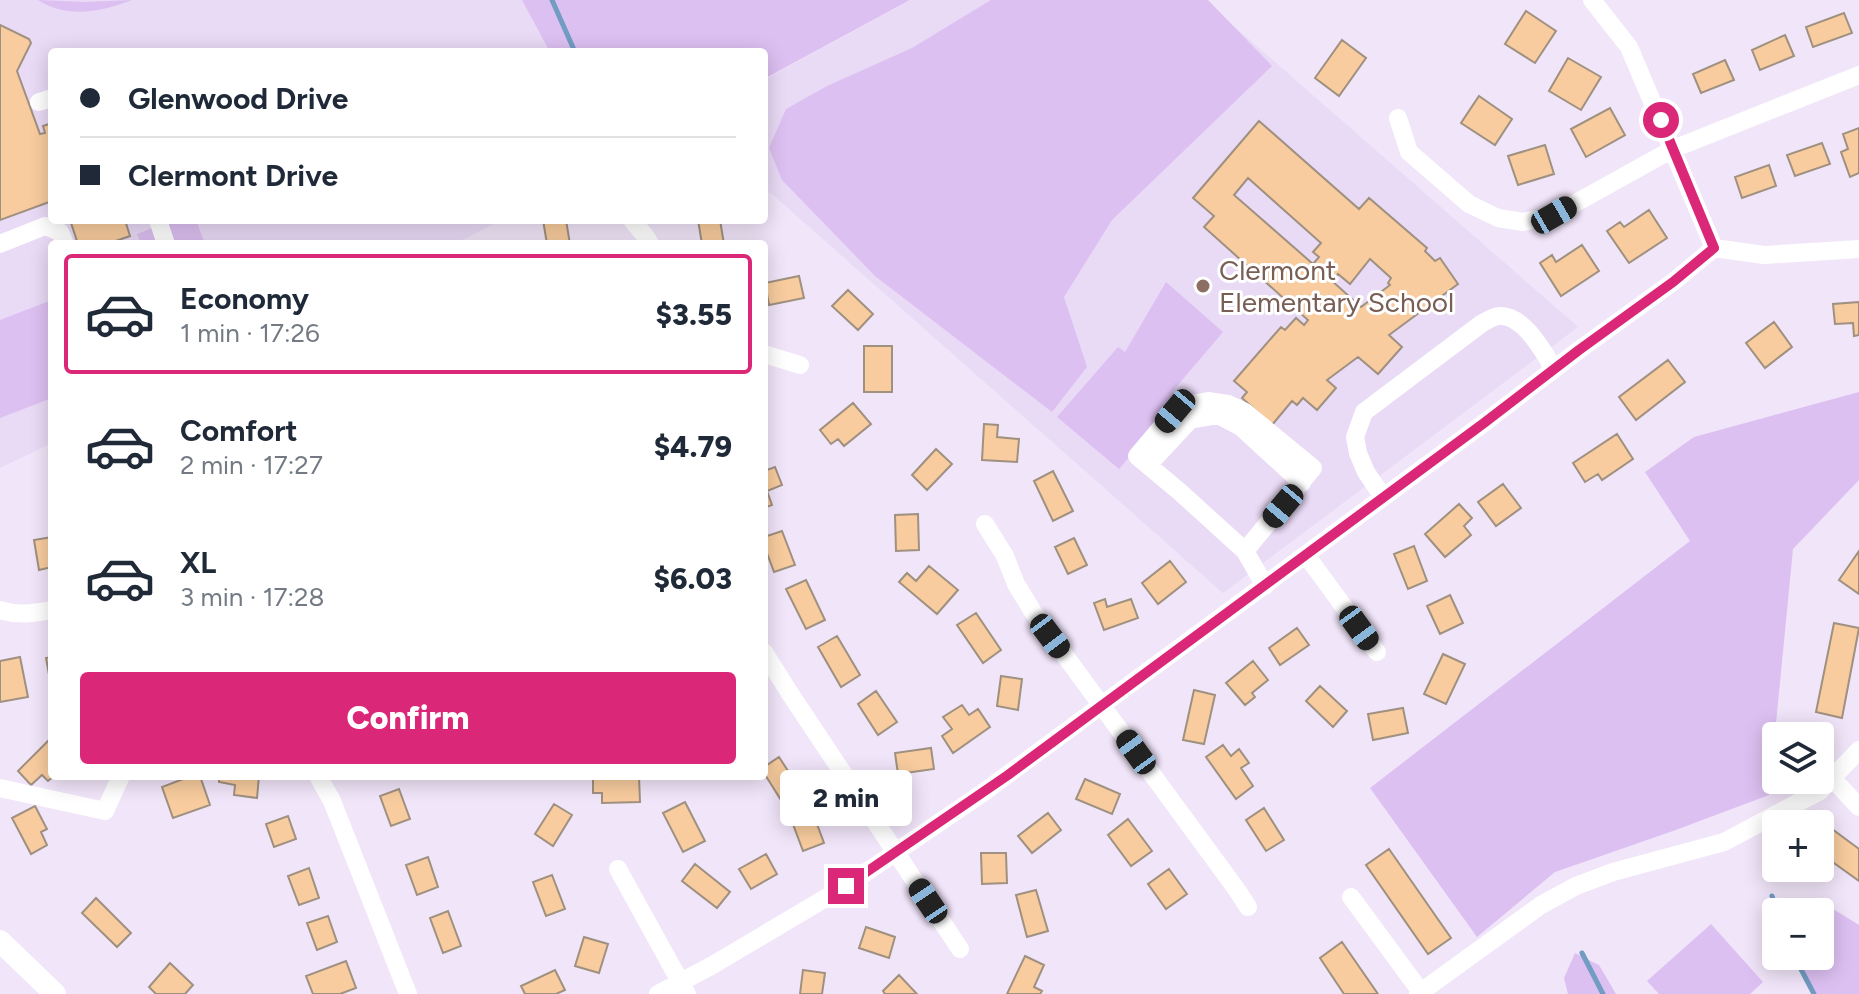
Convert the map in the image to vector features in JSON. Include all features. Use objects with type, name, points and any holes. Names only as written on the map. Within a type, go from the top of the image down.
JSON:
[{"type":"main road","points":[[0,941],[55,994]]},
{"type":"street","points":[[1592,0],[1629,47],[1714,248]]},
{"type":"street","points":[[1398,118],[1409,152],[1469,204],[1498,218],[1523,222],[1554,215],[1673,149],[1859,75]]},
{"type":"street","points":[[635,224],[648,240]]},
{"type":"street","points":[[0,244],[45,226],[60,232],[63,240]]},
{"type":"street","points":[[658,994],[684,988],[846,886],[984,792],[1484,423],[1714,248],[1764,255],[1859,249]]},
{"type":"street","points":[[1383,497],[1366,472],[1358,453],[1355,437],[1364,412],[1481,324],[1498,315],[1517,320],[1554,369]]},
{"type":"street","points":[[768,355],[800,365]]},
{"type":"street","points":[[1245,551],[1302,483],[1241,427],[1218,415],[1190,420],[1142,461],[1245,551],[1265,586]]},
{"type":"street","points":[[985,524],[1005,556],[1025,601],[1248,907]]},
{"type":"street","points":[[1306,555],[1377,652]]},
{"type":"street","points":[[0,610],[11,614],[48,611]]},
{"type":"street","points":[[768,658],[960,949]]},
{"type":"street","points":[[1834,776],[1859,750]]},
{"type":"street","points":[[0,788],[105,811],[119,780]]},
{"type":"street","points":[[320,780],[332,801],[408,994]]},
{"type":"street","points":[[1834,780],[1859,807]]},
{"type":"street","points":[[1351,897],[1420,993],[1508,927],[1566,892],[1613,872],[1724,842],[1814,794]]},
{"type":"street","points":[[618,869],[684,988]]},
{"type":"shaded area","points":[[0,0],[525,0],[550,48],[48,48],[48,224],[493,224],[463,240],[48,240],[48,445],[0,468]]},
{"type":"shaded area","points":[[38,0],[132,0],[108,8],[72,12]]},
{"type":"shaded area","points":[[522,0],[910,0],[768,77],[768,48],[548,48]]},
{"type":"shaded area","name":"Clermont Elementary School","points":[[911,0],[1204,0],[1578,327],[1223,593],[768,191],[768,78]]},
{"type":"shaded area","points":[[991,0],[1208,0],[1272,66],[1112,220],[1064,297],[1087,367],[1052,412],[875,276],[782,180],[769,148],[786,109],[827,86],[912,48]]},
{"type":"shaded area","points":[[163,224],[198,224],[204,240],[139,240],[137,234]]},
{"type":"shaded area","points":[[1166,282],[1223,332],[1172,392],[1179,400],[1119,469],[1057,417],[1118,347],[1125,352]]},
{"type":"shaded area","points":[[48,302],[48,400],[0,418],[0,320]]},
{"type":"shaded area","points":[[1859,392],[1859,480],[1793,549],[1776,722],[1762,722],[1762,794],[1769,795],[1555,872],[1477,937],[1370,788],[1690,541],[1645,472],[1694,437]]},
{"type":"shaded area","points":[[1834,910],[1859,925],[1859,994],[1813,994],[1802,970],[1834,970]]},
{"type":"shaded area","points":[[1711,924],[1763,982],[1750,994],[1659,994],[1647,981]]},
{"type":"shaded area","points":[[1575,953],[1599,965],[1616,994],[1568,994],[1564,978]]},
{"type":"building","points":[[1526,11],[1556,31],[1535,63],[1505,44]]},
{"type":"building","points":[[1844,13],[1852,33],[1813,47],[1806,27]]},
{"type":"building","points":[[0,25],[29,39],[31,43],[17,71],[40,134],[45,133],[43,126],[48,124],[48,202],[0,220]]},
{"type":"building","points":[[1785,35],[1794,56],[1760,70],[1752,50]]},
{"type":"building","points":[[1342,40],[1366,58],[1339,96],[1315,78]]},
{"type":"building","points":[[1568,58],[1601,77],[1581,110],[1549,91]]},
{"type":"building","points":[[1725,60],[1734,80],[1701,93],[1693,74]]},
{"type":"building","points":[[1479,96],[1512,119],[1495,145],[1461,123]]},
{"type":"building","points":[[1610,108],[1625,135],[1586,157],[1571,129]]},
{"type":"building","points":[[1259,121],[1359,209],[1369,198],[1427,248],[1425,251],[1435,261],[1440,258],[1458,284],[1389,335],[1402,347],[1378,374],[1358,357],[1327,380],[1336,388],[1317,410],[1303,398],[1297,405],[1292,401],[1272,425],[1242,398],[1247,392],[1234,381],[1281,327],[1285,330],[1296,318],[1304,325],[1308,320],[1204,227],[1214,216],[1193,198]],"holes":[[[1248,178],[1321,243],[1313,252],[1319,257],[1313,264],[1234,195]],[[1370,259],[1391,278],[1390,285],[1361,307],[1332,281],[1338,274],[1350,284]]]},
{"type":"building","points":[[1859,128],[1859,173],[1850,177],[1841,152],[1848,149],[1843,134]]},
{"type":"building","points":[[1822,143],[1830,164],[1795,176],[1787,155]]},
{"type":"building","points":[[1545,145],[1554,174],[1518,185],[1508,156]]},
{"type":"building","points":[[1769,165],[1776,186],[1742,198],[1735,177]]},
{"type":"building","points":[[1649,210],[1667,238],[1629,263],[1607,231],[1620,222],[1624,227]]},
{"type":"building","points":[[71,224],[126,224],[130,236],[118,240],[77,240]]},
{"type":"building","points":[[544,224],[567,224],[569,240],[546,240]]},
{"type":"building","points":[[699,224],[721,224],[723,240],[701,240]]},
{"type":"building","points":[[1582,245],[1599,271],[1561,296],[1540,263],[1552,255],[1556,262]]},
{"type":"building","points":[[799,276],[804,298],[769,305],[768,282]]},
{"type":"building","points":[[848,290],[873,314],[858,330],[832,306]]},
{"type":"building","points":[[1859,302],[1859,335],[1854,336],[1853,323],[1835,324],[1833,304]]},
{"type":"building","points":[[1774,322],[1792,347],[1765,368],[1746,343]]},
{"type":"building","points":[[864,346],[892,346],[892,392],[864,392]]},
{"type":"building","points":[[1668,360],[1685,382],[1636,420],[1619,397]]},
{"type":"building","points":[[853,403],[871,424],[844,446],[838,439],[831,444],[820,430]]},
{"type":"building","points":[[984,424],[998,425],[997,437],[1019,439],[1017,462],[982,460]]},
{"type":"building","points":[[1617,434],[1633,459],[1602,480],[1598,474],[1585,482],[1573,463]]},
{"type":"building","points":[[936,449],[952,464],[927,490],[912,475]]},
{"type":"building","points":[[775,467],[782,485],[768,491],[768,470]]},
{"type":"building","points":[[1053,471],[1073,511],[1053,521],[1034,481]]},
{"type":"building","points":[[1503,484],[1521,508],[1496,526],[1478,502]]},
{"type":"building","points":[[1459,504],[1472,518],[1464,526],[1471,535],[1445,557],[1425,534]]},
{"type":"building","points":[[918,514],[919,550],[896,551],[895,515]]},
{"type":"building","points":[[782,531],[795,565],[774,572],[768,556],[768,536]]},
{"type":"building","points":[[48,538],[48,568],[39,570],[34,540]]},
{"type":"building","points":[[1074,538],[1087,565],[1068,574],[1055,547]]},
{"type":"building","points":[[1414,546],[1427,581],[1408,589],[1394,554]]},
{"type":"building","points":[[1859,551],[1859,594],[1839,580]]},
{"type":"building","points":[[1170,561],[1186,582],[1158,604],[1142,583]]},
{"type":"building","points":[[929,566],[958,590],[937,614],[899,582],[907,573],[916,581]]},
{"type":"building","points":[[806,580],[825,620],[806,629],[786,589]]},
{"type":"building","points":[[1450,595],[1463,623],[1440,634],[1427,606]]},
{"type":"building","points":[[1105,599],[1107,607],[1131,599],[1138,618],[1104,630],[1094,603]]},
{"type":"building","points":[[976,613],[1001,650],[983,663],[957,625]]},
{"type":"building","points":[[1834,623],[1859,628],[1842,718],[1816,712]]},
{"type":"building","points":[[1297,628],[1309,645],[1280,665],[1269,648]]},
{"type":"building","points":[[837,636],[860,675],[841,687],[818,647]]},
{"type":"building","points":[[1443,654],[1465,664],[1446,704],[1424,694]]},
{"type":"building","points":[[20,657],[28,697],[0,702],[0,661]]},
{"type":"building","points":[[1253,661],[1268,680],[1252,693],[1255,697],[1245,705],[1226,683]]},
{"type":"building","points":[[1001,676],[1022,679],[1018,710],[997,706]]},
{"type":"building","points":[[1320,686],[1347,711],[1333,727],[1306,701]]},
{"type":"building","points":[[1194,690],[1215,695],[1204,744],[1183,740]]},
{"type":"building","points":[[876,691],[897,722],[878,735],[858,704]]},
{"type":"building","points":[[962,705],[969,715],[978,709],[990,727],[953,753],[942,736],[952,729],[943,717]]},
{"type":"building","points":[[1403,708],[1408,733],[1373,740],[1368,714]]},
{"type":"building","points":[[48,741],[49,780],[48,781],[42,775],[31,785],[18,771]]},
{"type":"building","points":[[1223,745],[1231,756],[1239,749],[1249,763],[1241,768],[1253,786],[1236,799],[1206,757]]},
{"type":"building","points":[[931,748],[934,769],[898,774],[895,753]]},
{"type":"building","points":[[779,757],[799,788],[781,800],[768,779],[768,764]]},
{"type":"building","points":[[1085,779],[1120,794],[1112,814],[1076,799]]},
{"type":"building","points":[[180,780],[201,780],[210,805],[173,818],[162,787]]},
{"type":"building","points":[[259,780],[257,798],[234,795],[235,785],[219,782]]},
{"type":"building","points":[[593,780],[639,780],[640,802],[602,803],[602,793],[593,793]]},
{"type":"building","points":[[399,789],[410,819],[391,826],[380,796]]},
{"type":"building","points":[[685,802],[705,841],[683,852],[663,813]]},
{"type":"building","points":[[554,804],[572,815],[553,846],[535,834]]},
{"type":"building","points":[[35,806],[47,829],[41,832],[47,845],[31,854],[12,818]]},
{"type":"building","points":[[811,808],[824,843],[803,851],[790,816]]},
{"type":"building","points":[[1264,808],[1284,840],[1266,851],[1246,820]]},
{"type":"building","points":[[1048,813],[1061,830],[1032,853],[1018,836]]},
{"type":"building","points":[[288,816],[296,839],[274,847],[266,824]]},
{"type":"building","points":[[1128,819],[1152,851],[1131,866],[1108,835]]},
{"type":"building","points":[[1834,830],[1859,849],[1859,881],[1834,863]]},
{"type":"building","points":[[1389,849],[1451,938],[1428,954],[1366,865]]},
{"type":"building","points":[[981,853],[1006,853],[1007,883],[982,884]]},
{"type":"building","points":[[766,854],[777,874],[751,889],[739,869]]},
{"type":"building","points":[[428,857],[438,887],[417,895],[406,865]]},
{"type":"building","points":[[695,864],[730,892],[717,908],[682,881]]},
{"type":"building","points":[[309,868],[319,898],[299,905],[288,876]]},
{"type":"building","points":[[1169,869],[1187,894],[1166,909],[1148,884]]},
{"type":"building","points":[[552,875],[565,909],[546,916],[533,882]]},
{"type":"building","points":[[1036,890],[1048,931],[1027,937],[1016,895]]},
{"type":"building","points":[[96,898],[131,933],[117,947],[82,913]]},
{"type":"building","points":[[448,911],[461,946],[443,953],[430,918]]},
{"type":"building","points":[[328,916],[337,942],[317,950],[307,923]]},
{"type":"building","points":[[866,927],[895,937],[889,958],[859,948]]},
{"type":"building","points":[[584,937],[608,944],[599,973],[575,966]]},
{"type":"building","points":[[1342,942],[1378,994],[1344,994],[1320,958]]},
{"type":"building","points":[[1025,956],[1044,965],[1034,987],[1042,991],[1040,994],[1007,994]]},
{"type":"building","points":[[346,961],[356,988],[340,994],[313,994],[306,976]]},
{"type":"building","points":[[170,963],[193,985],[185,994],[156,994],[149,987]]},
{"type":"building","points":[[555,970],[565,990],[556,994],[525,994],[521,986]]},
{"type":"building","points":[[803,970],[825,973],[822,994],[800,994]]},
{"type":"building","points":[[899,975],[917,994],[885,994],[883,991]]},
{"type":"waterway","points":[[552,0],[573,48]]},
{"type":"waterway","points":[[1582,953],[1603,994]]},
{"type":"waterway","points":[[1801,970],[1814,994]]},
{"type":"place","name":"Clermont Elementary School","points":[[1203,286]]},
{"type":"route","points":[[846,886],[1008,775],[1673,282],[1714,248],[1661,120]]}]
